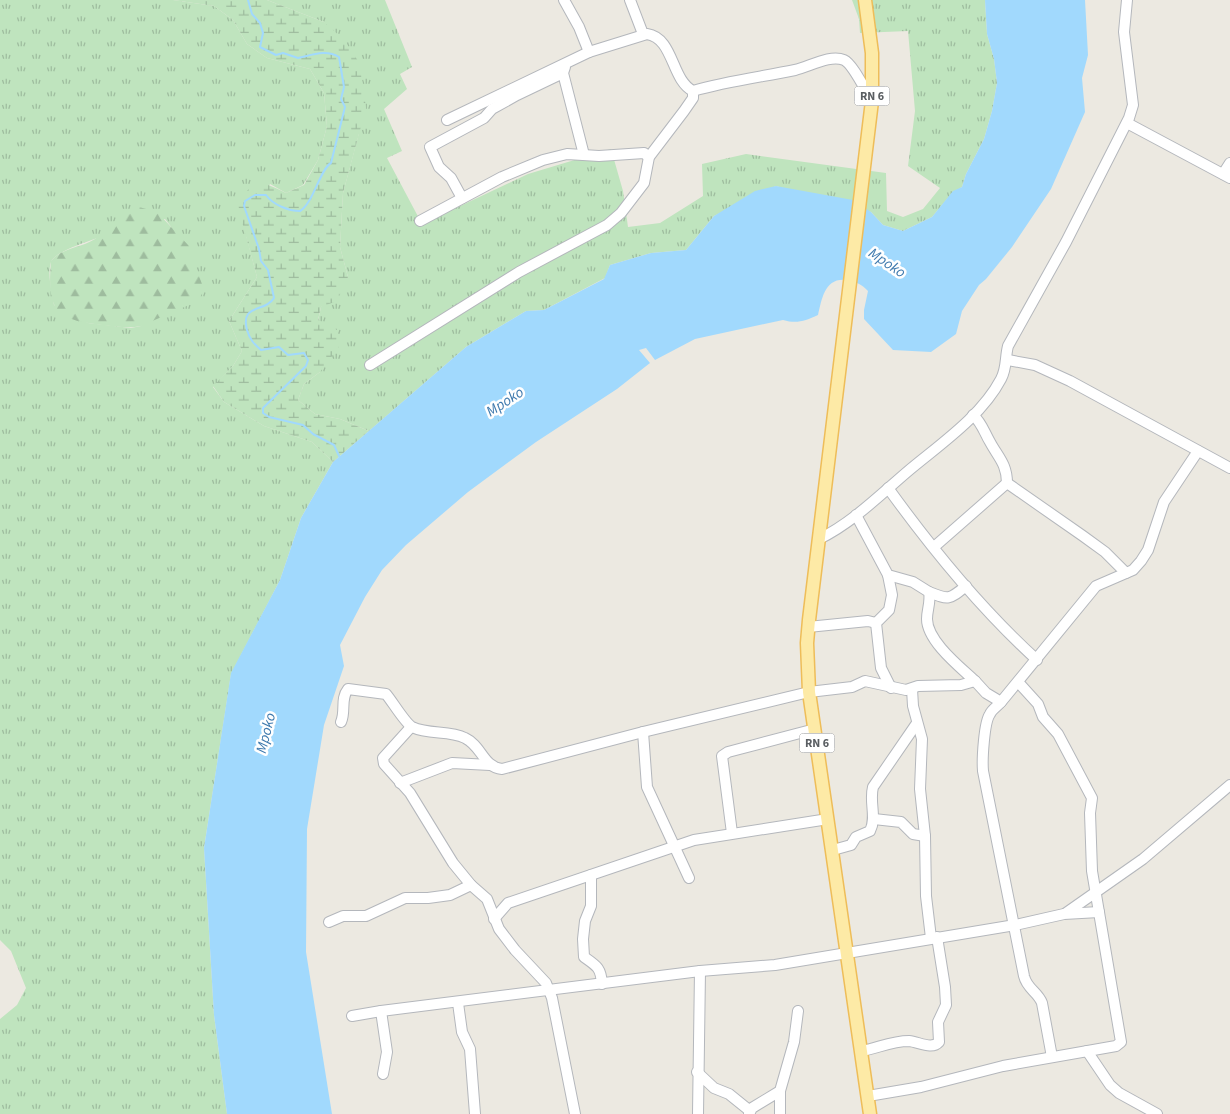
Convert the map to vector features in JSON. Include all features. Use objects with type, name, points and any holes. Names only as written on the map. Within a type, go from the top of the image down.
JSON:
[{"type":"main road","name":"RN 6","points":[[865,0],[872,44],[872,101],[808,627],[809,692],[870,1114]]},
{"type":"street","points":[[564,0],[579,27],[589,52]]},
{"type":"street","points":[[630,0],[643,34]]},
{"type":"street","points":[[819,539],[856,515],[973,415],[1001,379],[1008,360],[1008,346],[1066,242],[1127,123],[1133,105],[1124,32],[1127,0]]},
{"type":"street","points":[[462,198],[451,178],[439,166],[430,147],[484,118],[492,109],[565,68],[589,52],[643,34],[653,35],[661,41],[684,84],[693,91]]},
{"type":"street","points":[[693,91],[731,81],[796,69],[833,59],[848,63],[872,101]]},
{"type":"street","points":[[447,120],[565,68]]},
{"type":"street","points":[[565,68],[584,155]]},
{"type":"street","points":[[370,365],[519,272],[607,225],[621,212],[644,183],[649,157],[684,111],[692,98],[693,91]]},
{"type":"street","points":[[1127,123],[1226,176],[1230,163]]},
{"type":"street","points":[[420,221],[462,198],[543,160],[567,154],[644,153],[649,157]]},
{"type":"street","points":[[1008,360],[1035,365],[1070,381],[1230,468]]},
{"type":"street","points":[[973,415],[986,431],[989,441],[1005,465],[1007,483],[1105,552],[1126,573]]},
{"type":"street","points":[[1052,1057],[1042,1004],[1039,996],[1026,984],[983,771],[983,750],[987,722],[989,714],[1019,682],[1096,586],[1137,566],[1148,550],[1164,502],[1198,451]]},
{"type":"street","points":[[934,547],[1007,483]]},
{"type":"street","points":[[888,488],[934,547],[1002,628],[1037,660]]},
{"type":"street","points":[[856,515],[888,575],[892,595],[890,610],[876,623]]},
{"type":"street","points":[[888,575],[913,582],[929,592],[946,599],[952,598],[966,586]]},
{"type":"street","points":[[929,592],[931,600],[927,620],[929,629],[942,650],[986,693],[1001,702]]},
{"type":"street","points":[[808,627],[868,621],[876,623]]},
{"type":"street","points":[[876,623],[881,668],[891,688]]},
{"type":"street","points":[[400,783],[452,763],[490,765],[502,769],[527,764],[643,732],[809,692],[852,687],[865,681],[891,688],[912,689],[960,685],[975,681]]},
{"type":"street","points":[[868,1096],[920,1087],[949,1078],[1052,1057],[1116,1046],[1121,1042],[1095,894],[1090,813],[1092,798],[1058,734],[1044,717],[1038,704],[1019,682]]},
{"type":"street","points":[[341,722],[344,695],[348,689],[355,688],[386,694],[411,727],[431,733],[450,733],[466,738],[474,744],[490,765]]},
{"type":"street","points":[[862,1051],[910,1041],[932,1046],[939,1042],[938,1022],[946,1005],[945,987],[926,896],[925,836],[920,789],[922,739],[917,722],[912,689]]},
{"type":"street","points":[[833,850],[851,845],[856,838],[870,831],[874,819],[871,794],[873,787],[917,722]]},
{"type":"street","points":[[411,727],[383,758],[384,764],[410,793],[453,863],[471,885],[487,899],[494,919],[515,950],[546,984],[550,991],[575,1114]]},
{"type":"street","points":[[732,833],[722,756],[728,752],[815,729]]},
{"type":"street","points":[[643,732],[647,787],[689,878]]},
{"type":"street","points":[[1064,914],[1095,894],[1143,858],[1230,785]]},
{"type":"street","points":[[487,899],[508,902],[673,846],[732,833],[828,819]]},
{"type":"street","points":[[874,819],[901,822],[913,834],[925,836]]},
{"type":"street","points":[[591,875],[593,889],[589,915],[585,921],[583,949],[584,957],[598,965],[602,984]]},
{"type":"street","points":[[329,922],[343,916],[366,916],[405,898],[428,898],[450,895],[471,885]]},
{"type":"street","points":[[494,919],[508,902]]},
{"type":"street","points":[[352,1016],[700,971],[775,965],[1015,925],[1064,914],[1099,912]]},
{"type":"street","points":[[698,1114],[697,1072],[700,971]]},
{"type":"street","points":[[458,1003],[462,1032],[470,1050],[475,1114]]},
{"type":"street","points":[[381,1011],[386,1052],[383,1074]]},
{"type":"street","points":[[780,1114],[780,1091],[794,1042],[798,1011]]},
{"type":"street","points":[[1087,1050],[1110,1085],[1119,1093],[1157,1114]]},
{"type":"street","points":[[697,1072],[714,1088],[729,1094],[750,1112],[780,1091]]},
{"type":"green space","points":[[0,0],[173,0],[214,6],[233,20],[247,44],[267,58],[310,69],[324,93],[327,126],[318,160],[303,185],[286,193],[270,184],[246,235],[257,277],[229,321],[242,351],[233,366],[213,387],[224,402],[264,426],[312,442],[333,462],[301,518],[280,580],[231,674],[204,848],[214,1015],[227,1114],[0,1114],[0,1019],[17,1005],[26,988],[11,951],[0,940]],"holes":[[[165,219],[172,228],[141,326],[131,328],[88,323],[54,305],[50,272],[51,262],[57,256],[68,249],[103,236]]]},
{"type":"green space","points":[[173,0],[267,0],[324,22],[344,40],[360,64],[366,108],[343,193],[340,247],[348,277],[337,301],[321,307],[318,320],[337,330],[339,347],[320,372],[304,384],[298,400],[315,414],[340,419],[369,431],[333,462],[312,442],[264,426],[224,402],[213,386],[233,366],[242,351],[229,321],[257,277],[237,203],[248,189],[258,184],[264,184],[286,193],[304,185],[318,160],[327,126],[324,93],[310,69],[267,58],[247,44],[233,20],[214,6]]},
{"type":"green space","points":[[267,0],[385,0],[412,67],[400,74],[407,89],[384,109],[402,151],[387,158],[422,224],[528,174],[611,149],[623,191],[628,227],[660,223],[703,196],[702,164],[746,154],[886,173],[887,211],[903,217],[923,209],[940,188],[908,166],[915,111],[908,31],[860,33],[859,19],[852,0],[985,0],[987,34],[994,59],[997,83],[984,139],[966,174],[962,187],[953,192],[932,217],[903,231],[883,225],[871,212],[776,186],[714,216],[686,250],[651,253],[610,265],[605,278],[544,310],[526,311],[466,347],[369,431],[340,419],[315,414],[298,400],[304,384],[320,372],[318,321],[321,307],[348,277],[340,247],[343,193],[359,133],[324,22]]},
{"type":"green space","points":[[139,207],[157,212],[189,246],[204,290],[198,301],[136,327],[86,323],[73,320],[64,315],[57,309],[53,301],[50,277],[51,261],[67,250],[95,239],[120,216]]},
{"type":"water","name":"Mpoko","points":[[985,0],[1085,0],[1088,55],[1082,78],[1085,112],[1051,189],[1012,247],[979,285],[962,311],[956,334],[931,352],[893,350],[864,319],[868,291],[856,283],[840,280],[829,285],[823,296],[818,315],[809,319],[797,322],[783,320],[695,339],[655,360],[646,348],[639,350],[650,363],[617,389],[536,442],[468,492],[406,545],[382,570],[365,597],[340,645],[344,666],[324,725],[307,829],[306,952],[332,1114],[227,1114],[214,1015],[204,848],[231,673],[280,580],[301,518],[333,462],[466,347],[526,311],[544,310],[604,279],[610,265],[651,253],[686,250],[714,216],[755,191],[776,186],[853,200],[871,212],[883,225],[903,231],[932,217],[953,191],[962,187],[966,174],[984,139],[992,111],[997,83],[994,59],[987,34]]},
{"type":"waterway","points":[[248,0],[252,14],[260,23],[263,33],[260,47],[276,55],[283,53],[298,58],[324,53],[339,57],[344,87],[341,99],[345,107],[331,163],[323,172],[309,201],[300,211],[296,211],[286,209],[269,199],[266,195],[255,195],[245,201],[244,206],[259,249],[261,261],[268,270],[274,298],[270,303],[250,312],[247,316],[248,333],[252,342],[261,350],[279,347],[288,355],[304,353],[308,360],[306,366],[263,408],[263,413],[269,417],[303,425],[313,434],[334,445],[339,456]]}]
